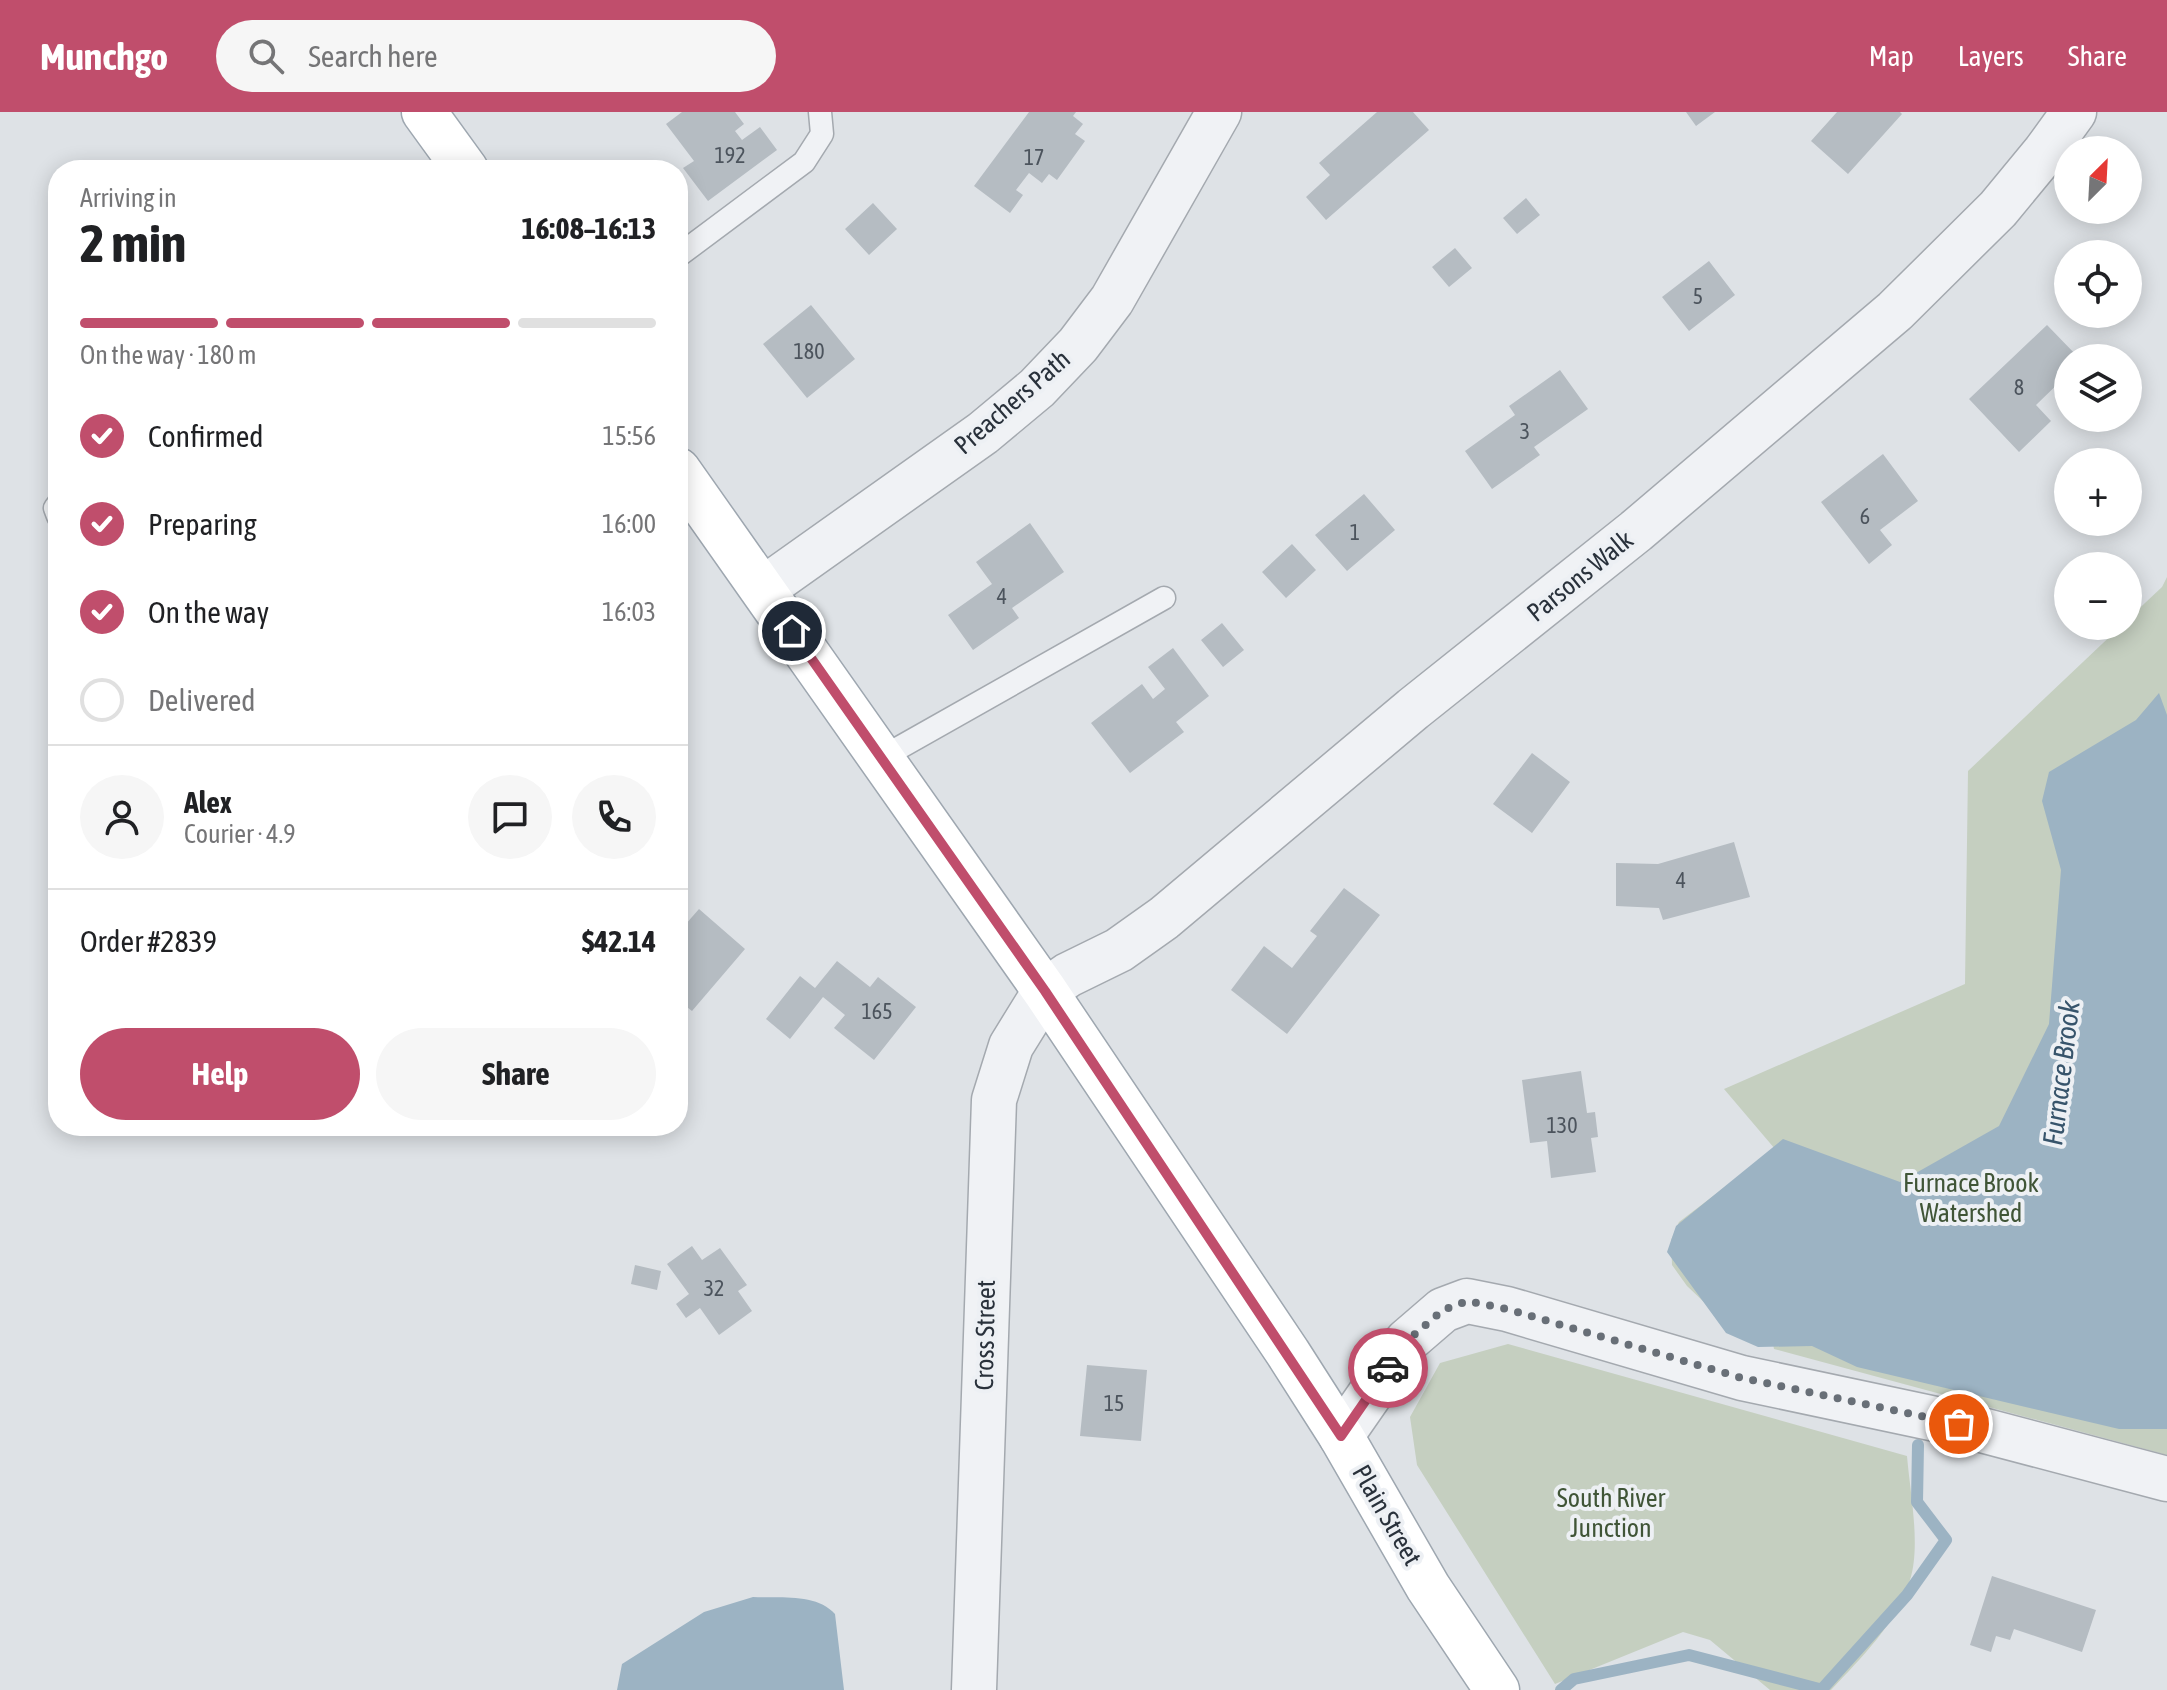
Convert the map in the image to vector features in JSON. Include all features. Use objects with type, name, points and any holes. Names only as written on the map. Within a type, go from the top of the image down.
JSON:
[{"type":"main road","points":[[424,112],[459,160]]},
{"type":"main road","name":"Plain Street","points":[[688,484],[1045,991],[1341,1436],[1428,1587],[1497,1690]]},
{"type":"street","name":"Preachers Path","points":[[763,589],[983,433],[1037,388],[1078,345],[1112,300],[1219,112]]},
{"type":"street","name":"Parsons Walk","points":[[1045,991],[1068,975],[1119,950],[1164,918],[1413,709],[1636,531],[1895,311],[1998,209],[2074,112]]},
{"type":"street","name":"Cross Street","points":[[974,1690],[994,1100],[1011,1046],[1045,991]]},
{"type":"street","points":[[1341,1436],[1407,1341],[1443,1310],[1467,1301],[1507,1309],[1742,1378],[1959,1424],[2167,1479]]},
{"type":"lane","points":[[688,249],[804,162],[822,134],[820,112]]},
{"type":"lane","points":[[881,758],[1164,598]]},
{"type":"green space","name":"Furnace Brook Watershed","points":[[2167,577],[2167,1455],[1774,1349],[1771,1332],[1724,1321],[1687,1286],[1672,1265],[1671,1240],[1679,1222],[1775,1149],[1724,1089],[1965,984],[1968,771],[2106,640],[2142,640],[2142,606],[2162,587]]},
{"type":"green space","name":"South River Junction","points":[[1508,1344],[1907,1456],[1915,1535],[1910,1580],[1887,1625],[1831,1690],[1770,1690],[1710,1640],[1683,1632],[1555,1684],[1417,1465],[1410,1417],[1440,1363]]},
{"type":"water","name":"Furnace Brook Watershed","points":[[2159,693],[2167,715],[2167,1429],[2119,1429],[1857,1367],[1812,1346],[1758,1347],[1726,1333],[1667,1252],[1676,1226],[1783,1139],[1900,1182],[1999,1126],[2049,1024],[2061,870],[2042,801],[2049,772],[2136,720]]},
{"type":"water","points":[[753,1597],[808,1600],[827,1607],[835,1614],[844,1690],[617,1690],[622,1664],[704,1612]]},
{"type":"building","points":[[682,112],[735,112],[744,124],[735,131],[742,140],[760,127],[777,150],[708,201],[688,175],[688,165],[694,161],[666,124]]},
{"type":"building","points":[[1029,112],[1076,112],[1073,116],[1083,124],[1075,134],[1085,141],[1057,180],[1049,174],[1042,183],[1029,173],[1016,190],[1023,195],[1010,213],[974,186]]},
{"type":"building","points":[[1377,112],[1413,112],[1429,130],[1326,220],[1306,197],[1330,175],[1319,163]]},
{"type":"building","points":[[1686,112],[1715,112],[1696,126]]},
{"type":"building","points":[[1837,112],[1902,114],[1848,174],[1811,141]]},
{"type":"building","points":[[1526,198],[1540,215],[1517,234],[1503,218]]},
{"type":"building","points":[[873,203],[897,229],[869,255],[845,229]]},
{"type":"building","points":[[1455,248],[1472,268],[1449,287],[1432,267]]},
{"type":"building","points":[[1709,261],[1735,295],[1689,331],[1662,297]]},
{"type":"building","points":[[811,305],[855,359],[807,398],[763,344]]},
{"type":"building","points":[[2047,325],[2065,344],[2054,344],[2054,388],[2036,405],[2051,421],[2019,452],[1969,399]]},
{"type":"building","points":[[1560,370],[1588,409],[1534,447],[1540,455],[1492,489],[1465,451],[1515,415],[1509,406]]},
{"type":"building","points":[[1883,454],[1918,501],[1880,530],[1892,545],[1869,564],[1821,502]]},
{"type":"building","points":[[1364,494],[1395,530],[1347,571],[1315,535]]},
{"type":"building","points":[[1030,523],[1064,572],[1012,608],[1019,618],[973,650],[948,615],[992,584],[976,562]]},
{"type":"building","points":[[1292,544],[1316,570],[1286,598],[1262,572]]},
{"type":"building","points":[[1222,623],[1244,650],[1223,667],[1201,640]]},
{"type":"building","points":[[1173,648],[1209,696],[1176,722],[1184,732],[1130,773],[1091,723],[1142,684],[1153,699],[1165,689],[1148,667]]},
{"type":"building","points":[[1532,753],[1570,782],[1532,833],[1493,804]]},
{"type":"building","points":[[1734,842],[1750,897],[1663,920],[1659,908],[1616,906],[1616,863],[1658,864]]},
{"type":"building","points":[[1344,888],[1380,915],[1287,1034],[1231,990],[1264,946],[1292,968],[1317,936],[1310,931]]},
{"type":"building","points":[[699,909],[745,949],[692,1011],[688,1008],[688,922]]},
{"type":"building","points":[[837,961],[870,987],[878,977],[916,1007],[874,1060],[834,1028],[845,1015],[823,997],[790,1039],[766,1019],[800,976],[815,988]]},
{"type":"building","points":[[1581,1071],[1587,1113],[1595,1112],[1598,1137],[1591,1138],[1596,1172],[1551,1178],[1547,1141],[1530,1143],[1522,1080]]},
{"type":"building","points":[[692,1246],[702,1260],[720,1248],[747,1285],[738,1291],[752,1311],[719,1335],[700,1308],[686,1318],[676,1304],[689,1294],[667,1264]]},
{"type":"building","points":[[635,1265],[661,1271],[657,1290],[631,1284]]},
{"type":"building","points":[[1087,1365],[1147,1370],[1141,1441],[1080,1436]]},
{"type":"building","points":[[1992,1576],[2096,1610],[2082,1652],[2014,1629],[2010,1640],[1996,1636],[1991,1652],[1970,1645]]},
{"type":"waterway","name":"Furnace Brook","points":[[1823,1688],[1907,1595],[1946,1540],[1917,1502],[1918,1445]]},
{"type":"waterway","points":[[1561,1690],[1574,1679],[1689,1655],[1823,1690]]},
{"type":"way so far","points":[[1388,1368],[1407,1341],[1443,1310],[1467,1301],[1507,1309],[1742,1378],[1959,1424]]},
{"type":"route","points":[[792,631],[1045,991],[1341,1436],[1388,1368]]}]
